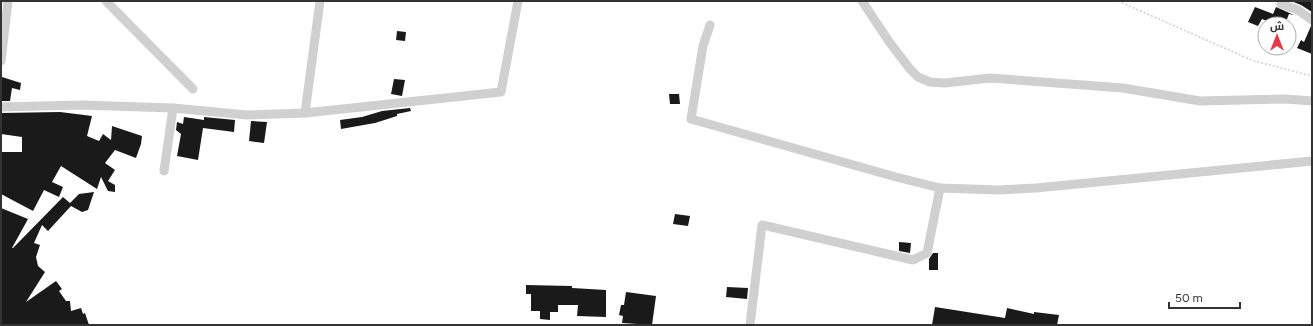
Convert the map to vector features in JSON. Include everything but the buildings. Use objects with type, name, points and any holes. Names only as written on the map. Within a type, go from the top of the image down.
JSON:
[{"type":"street","points":[[1,61],[8,1]]},
{"type":"street","points":[[106,1],[193,89]]},
{"type":"street","points":[[305,113],[320,1]]},
{"type":"street","points":[[1,107],[81,105],[173,108],[247,114],[305,113],[501,92],[518,1]]},
{"type":"street","points":[[862,1],[900,58],[918,77],[930,82],[945,83],[990,78],[1123,88],[1200,101],[1286,98],[1312,101]]},
{"type":"street","points":[[1281,4],[1298,10],[1312,20]]},
{"type":"street","points":[[710,25],[704,46],[692,119],[940,188],[999,190],[1036,188],[1312,161]]},
{"type":"street","points":[[164,171],[173,108]]},
{"type":"street","points":[[750,325],[762,225],[912,260],[927,253],[940,188]]},
{"type":"path","points":[[1118,1],[1254,61],[1312,76]]}]
